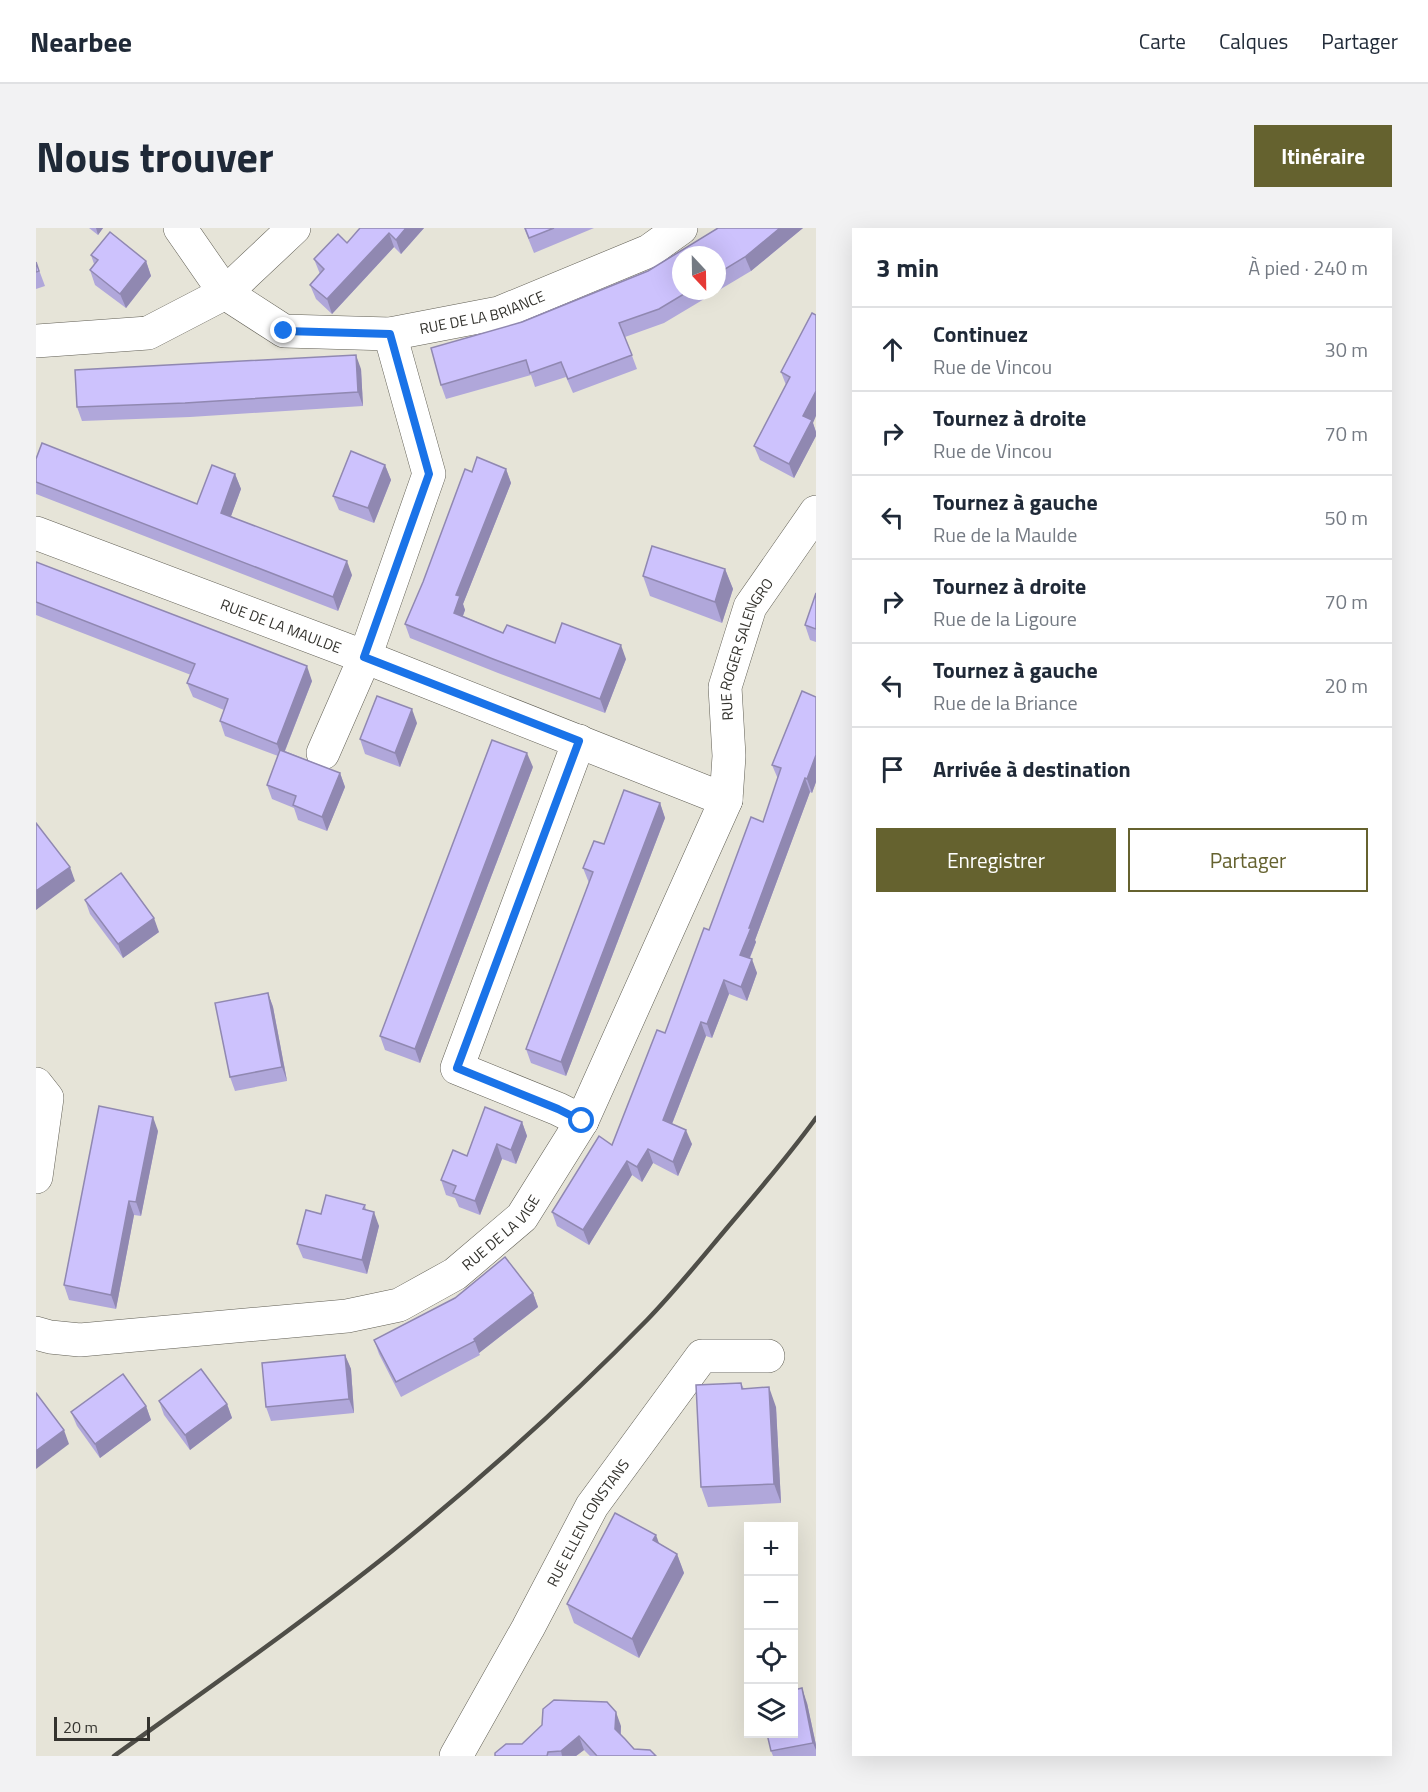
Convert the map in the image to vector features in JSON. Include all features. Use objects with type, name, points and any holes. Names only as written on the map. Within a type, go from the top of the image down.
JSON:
[{"type":"street","points":[[180,228],[225,293]]},
{"type":"street","points":[[36,341],[148,333],[225,293],[294,228]]},
{"type":"street","name":"RUE DE LA BRIANCE","points":[[225,293],[284,331],[390,334],[499,313],[649,251],[681,228]]},
{"type":"street","points":[[323,753],[364,657],[429,474],[390,334]]},
{"type":"street","name":"RUE ROGER SALENGRO","points":[[726,800],[729,756],[725,687],[750,607],[816,512]]},
{"type":"street","name":"RUE DE LA MAULDE","points":[[36,533],[364,657],[726,800]]},
{"type":"street","points":[[579,741],[457,1068],[582,1121]]},
{"type":"street","name":"RUE DE LA VIGE","points":[[36,1333],[80,1340],[347,1316],[399,1305],[455,1274],[522,1217],[582,1121],[726,800]]},
{"type":"street","points":[[36,1084],[47,1098],[36,1177]]},
{"type":"street","name":"RUE ELLEN CONSTANS","points":[[456,1756],[528,1628],[592,1506],[702,1356],[768,1356]]},
{"type":"building","points":[[360,228],[406,228],[396,240],[389,233],[327,299],[310,285],[324,269],[314,259],[338,234],[347,243]]},
{"type":"building","points":[[525,228],[554,228],[529,238]]},
{"type":"building","points":[[718,228],[780,228],[745,257],[726,269],[726,246],[689,246]]},
{"type":"building","points":[[110,232],[146,261],[120,294],[90,270],[98,260],[91,255]]},
{"type":"building","points":[[672,256],[672,300],[674,300],[659,309],[619,323],[632,355],[568,379],[561,362],[530,373],[526,360],[441,385],[431,348],[522,322],[648,271]]},
{"type":"building","points":[[812,313],[816,315],[816,391],[803,416],[812,420],[789,464],[754,446],[790,377],[781,372]]},
{"type":"building","points":[[356,355],[358,392],[77,407],[75,370]]},
{"type":"building","points":[[42,443],[197,504],[212,465],[235,474],[221,513],[347,561],[333,597],[36,482],[36,459]]},
{"type":"building","points":[[351,451],[385,465],[368,508],[333,496]]},
{"type":"building","points":[[477,457],[506,469],[456,595],[460,596],[454,613],[503,633],[507,625],[555,643],[562,623],[621,645],[600,699],[405,624],[465,469],[472,472]]},
{"type":"building","points":[[652,546],[725,569],[715,602],[643,576]]},
{"type":"building","points":[[36,562],[307,666],[277,744],[220,721],[228,699],[187,683],[195,664],[36,602]]},
{"type":"building","points":[[816,593],[816,629],[805,625]]},
{"type":"building","points":[[802,691],[816,697],[816,755],[807,779],[805,778],[740,955],[752,959],[741,987],[724,980],[707,1024],[701,1022],[663,1120],[686,1130],[673,1162],[648,1149],[637,1167],[627,1161],[583,1230],[552,1212],[599,1136],[612,1145],[657,1030],[665,1033],[704,928],[709,930],[751,817],[763,822],[781,768],[772,765]]},
{"type":"building","points":[[377,696],[412,709],[395,753],[360,739]]},
{"type":"building","points":[[492,740],[527,753],[415,1049],[380,1036]]},
{"type":"building","points":[[280,750],[340,773],[322,817],[293,805],[296,796],[267,785]]},
{"type":"building","points":[[624,790],[660,803],[561,1062],[526,1049],[593,872],[583,868],[594,841],[604,844]]},
{"type":"building","points":[[36,823],[70,867],[36,891]]},
{"type":"building","points":[[121,873],[154,918],[118,944],[85,900]]},
{"type":"building","points":[[268,993],[282,1067],[230,1077],[215,1003]]},
{"type":"building","points":[[99,1106],[153,1117],[136,1202],[129,1201],[111,1295],[64,1285]]},
{"type":"building","points":[[485,1107],[522,1122],[511,1150],[497,1144],[475,1201],[453,1193],[456,1186],[441,1180],[453,1150],[467,1156]]},
{"type":"building","points":[[326,1195],[365,1205],[363,1209],[374,1212],[362,1260],[297,1244],[306,1210],[321,1214]]},
{"type":"building","points":[[505,1257],[533,1293],[474,1339],[475,1341],[396,1382],[374,1340],[455,1298]]},
{"type":"building","points":[[345,1355],[349,1399],[266,1407],[262,1363]]},
{"type":"building","points":[[201,1369],[227,1404],[185,1435],[159,1401]]},
{"type":"building","points":[[123,1374],[146,1406],[95,1444],[71,1412]]},
{"type":"building","points":[[741,1383],[742,1389],[769,1387],[774,1484],[701,1487],[696,1385]]},
{"type":"building","points":[[36,1393],[64,1430],[36,1451]]},
{"type":"building","points":[[615,1513],[656,1535],[653,1540],[677,1554],[632,1639],[567,1604]]},
{"type":"building","points":[[802,1688],[813,1743],[771,1751],[768,1738],[798,1738],[798,1689]]},
{"type":"building","points":[[554,1700],[607,1702],[616,1712],[615,1729],[634,1749],[650,1750],[656,1756],[597,1756],[579,1736],[561,1751],[548,1752],[547,1756],[495,1756],[495,1753],[506,1744],[522,1744],[542,1725],[543,1709]]},
{"type":"railway","points":[[114,1756],[358,1578],[425,1524],[523,1439],[617,1351],[658,1308],[764,1184],[816,1118]]},
{"type":"route","points":[[284,331],[390,334],[429,474],[364,657],[579,741],[457,1068],[582,1121]]}]
